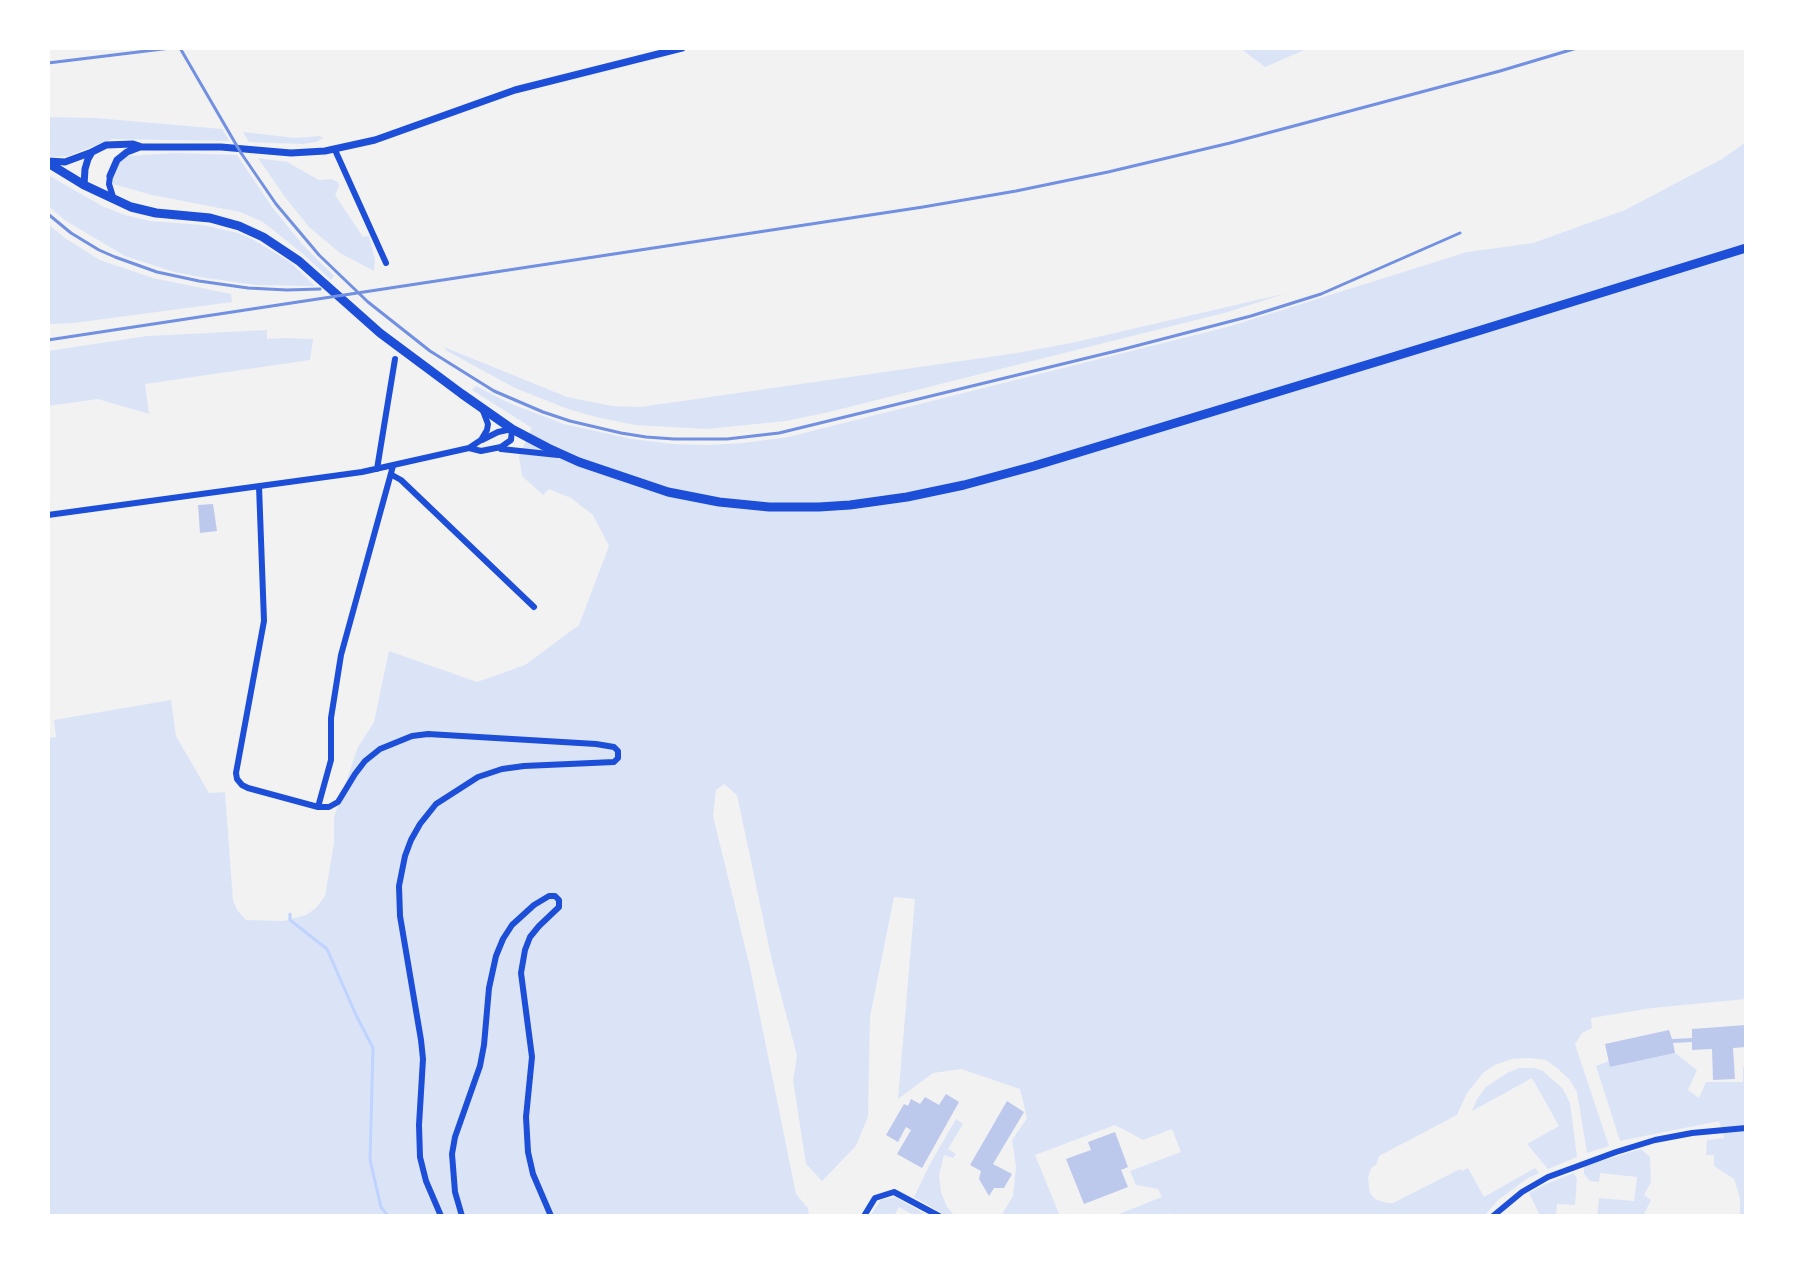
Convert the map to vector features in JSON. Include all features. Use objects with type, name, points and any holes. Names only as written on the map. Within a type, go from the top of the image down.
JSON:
[{"type":"main road","points":[[48,162],[87,187],[145,211],[210,218],[263,237],[299,261],[361,316],[462,394],[512,429],[563,455],[668,492],[769,507],[819,507],[907,497],[964,485],[1746,248]]},
{"type":"street","points":[[48,162],[65,162],[106,145],[221,147],[291,153],[335,150],[375,140],[515,90],[682,48]]},
{"type":"street","points":[[114,200],[109,184],[113,165],[121,156],[142,147]]},
{"type":"street","points":[[335,150],[386,263]]},
{"type":"street","points":[[92,152],[86,163],[87,187],[102,185],[110,176]]},
{"type":"street","points":[[377,469],[395,359]]},
{"type":"street","points":[[481,440],[488,424],[482,408]]},
{"type":"street","points":[[48,515],[362,472],[469,448],[498,432],[512,429],[508,444],[494,449]]},
{"type":"street","points":[[469,448],[563,455]]},
{"type":"street","points":[[318,807],[331,760],[331,718],[341,655],[393,466]]},
{"type":"street","points":[[392,475],[401,480],[534,607]]},
{"type":"street","points":[[259,486],[264,621],[236,773],[242,785],[318,807],[329,807],[338,802],[365,761],[380,749],[412,736],[428,734],[596,744],[614,747],[618,751],[614,762],[524,766],[478,777],[436,804],[411,840],[399,886],[400,916],[423,1059],[420,1157],[441,1216]]},
{"type":"street","points":[[462,1216],[455,1192],[452,1154],[480,1066],[496,956],[512,925],[534,905],[555,896],[559,907],[530,937],[521,973],[532,1057],[526,1117],[528,1152],[533,1174],[551,1216]]},
{"type":"street","points":[[1493,1216],[1522,1192],[1548,1177],[1616,1152],[1655,1140],[1746,1128]]},
{"type":"street","points":[[864,1216],[875,1198],[894,1192],[939,1216]]},
{"type":"shaded area","points":[[1240,48],[1309,48],[1265,67]]},
{"type":"shaded area","points":[[48,117],[222,129],[230,141],[112,139],[68,156],[53,157],[48,156]]},
{"type":"shaded area","points":[[243,132],[323,138],[302,144],[249,142]]},
{"type":"shaded area","points":[[1746,142],[1746,999],[1652,1008],[1591,1018],[1592,1028],[1582,1033],[1575,1044],[1609,1146],[1587,1153],[1577,1092],[1557,1068],[1546,1060],[1512,1059],[1484,1072],[1467,1093],[1457,1115],[1379,1156],[1368,1178],[1370,1193],[1375,1199],[1393,1203],[1460,1169],[1468,1168],[1484,1197],[1535,1168],[1539,1173],[1498,1200],[1484,1216],[1172,1216],[1170,1213],[1164,1216],[1114,1216],[1162,1197],[1158,1189],[1136,1185],[1130,1171],[1181,1152],[1172,1129],[1143,1140],[1115,1125],[1035,1155],[1060,1216],[1001,1216],[1013,1196],[1016,1166],[1012,1140],[1027,1118],[1020,1089],[961,1069],[933,1073],[898,1099],[915,899],[894,897],[870,1017],[868,1116],[856,1146],[822,1181],[806,1164],[793,1080],[797,1056],[772,961],[737,795],[724,784],[716,790],[713,816],[750,967],[796,1194],[808,1208],[809,1216],[48,1216],[48,738],[56,737],[54,720],[171,700],[176,736],[209,793],[225,792],[233,900],[237,910],[246,920],[283,921],[306,915],[316,908],[325,896],[334,843],[334,817],[358,747],[374,722],[389,651],[477,682],[525,665],[579,625],[609,546],[593,515],[571,498],[549,489],[543,495],[522,476],[519,456],[532,428],[472,390],[476,386],[509,403],[564,424],[632,439],[707,445],[788,437],[1231,326],[1467,252],[1533,243],[1625,210],[1722,159]]},
{"type":"shaded area","points":[[177,153],[237,155],[272,207],[302,244],[334,276],[331,280],[263,222],[240,212],[113,184],[113,167],[127,156]]},
{"type":"shaded area","points":[[258,158],[287,162],[319,180],[338,182],[335,195],[363,237],[369,236],[375,260],[374,271],[340,253],[309,227]]},
{"type":"shaded area","points":[[48,175],[102,206],[125,215],[238,233],[290,262],[315,286],[256,285],[200,277],[125,256],[66,221],[48,206]]},
{"type":"shaded area","points":[[48,224],[100,260],[153,278],[231,294],[232,302],[48,324]]},
{"type":"shaded area","points":[[1287,293],[1228,312],[825,413],[786,421],[707,429],[635,425],[568,409],[515,388],[444,347],[567,397],[612,406],[640,407],[1017,353]]},
{"type":"shaded area","points":[[267,330],[267,339],[313,339],[310,360],[145,384],[149,414],[98,399],[48,406],[48,351],[147,336]]},
{"type":"shaded area","points":[[1675,1053],[1697,1070],[1688,1090],[1699,1098],[1706,1082],[1743,1082],[1743,1067],[1746,1066],[1746,1216],[1740,1216],[1740,1198],[1734,1179],[1714,1166],[1714,1155],[1706,1155],[1707,1140],[1724,1138],[1719,1121],[1620,1141],[1596,1066],[1609,1061],[1610,1067]]},
{"type":"shaded area","points":[[1519,1068],[1543,1071],[1563,1089],[1570,1103],[1577,1157],[1548,1169],[1527,1144],[1559,1126],[1532,1078],[1472,1111],[1486,1087]]},
{"type":"shaded area","points":[[956,1119],[963,1124],[948,1149],[956,1154],[953,1158],[944,1155],[939,1175],[941,1192],[955,1216],[947,1216],[914,1197]]},
{"type":"shaded area","points":[[1641,1149],[1650,1157],[1651,1182],[1644,1195],[1651,1200],[1643,1216],[1597,1216],[1599,1198],[1634,1201],[1637,1177],[1600,1173],[1599,1182],[1590,1181],[1584,1174],[1584,1166]]},
{"type":"shaded area","points":[[1574,1173],[1577,1179],[1575,1205],[1557,1204],[1556,1216],[1540,1216],[1529,1193]]},
{"type":"shaded area","points":[[895,1197],[925,1216],[915,1216],[899,1207],[894,1216],[870,1216],[881,1200]]},
{"type":"building","points":[[213,504],[217,531],[200,533],[198,505]]},
{"type":"building","points":[[1746,1025],[1746,1047],[1733,1048],[1735,1079],[1713,1080],[1712,1049],[1692,1050],[1692,1042],[1673,1043],[1675,1053],[1610,1067],[1605,1044],[1669,1030],[1672,1039],[1692,1038],[1692,1029]]},
{"type":"building","points":[[946,1094],[959,1102],[922,1168],[897,1154],[911,1130],[906,1127],[898,1142],[886,1135],[904,1104],[908,1106],[911,1099],[920,1104],[925,1097],[939,1105]]},
{"type":"building","points":[[1007,1101],[1024,1112],[993,1164],[1012,1174],[1004,1188],[994,1188],[989,1196],[979,1179],[981,1171],[970,1165]]},
{"type":"building","points":[[1115,1132],[1128,1167],[1121,1170],[1128,1187],[1084,1204],[1066,1159],[1091,1150],[1088,1142]]},
{"type":"waterway","points":[[290,914],[290,920],[327,949],[373,1048],[370,1160],[381,1207],[388,1216]]},
{"type":"railway","points":[[48,63],[171,48]]},
{"type":"railway","points":[[180,48],[241,153],[276,204],[319,255],[368,302],[430,351],[494,391],[570,421],[646,437],[727,439],[779,433],[1124,349],[1321,294],[1460,233]]},
{"type":"railway","points":[[48,340],[1016,191],[1230,143],[1577,48]]},
{"type":"railway","points":[[48,214],[99,250],[157,272],[248,288],[320,289]]}]
